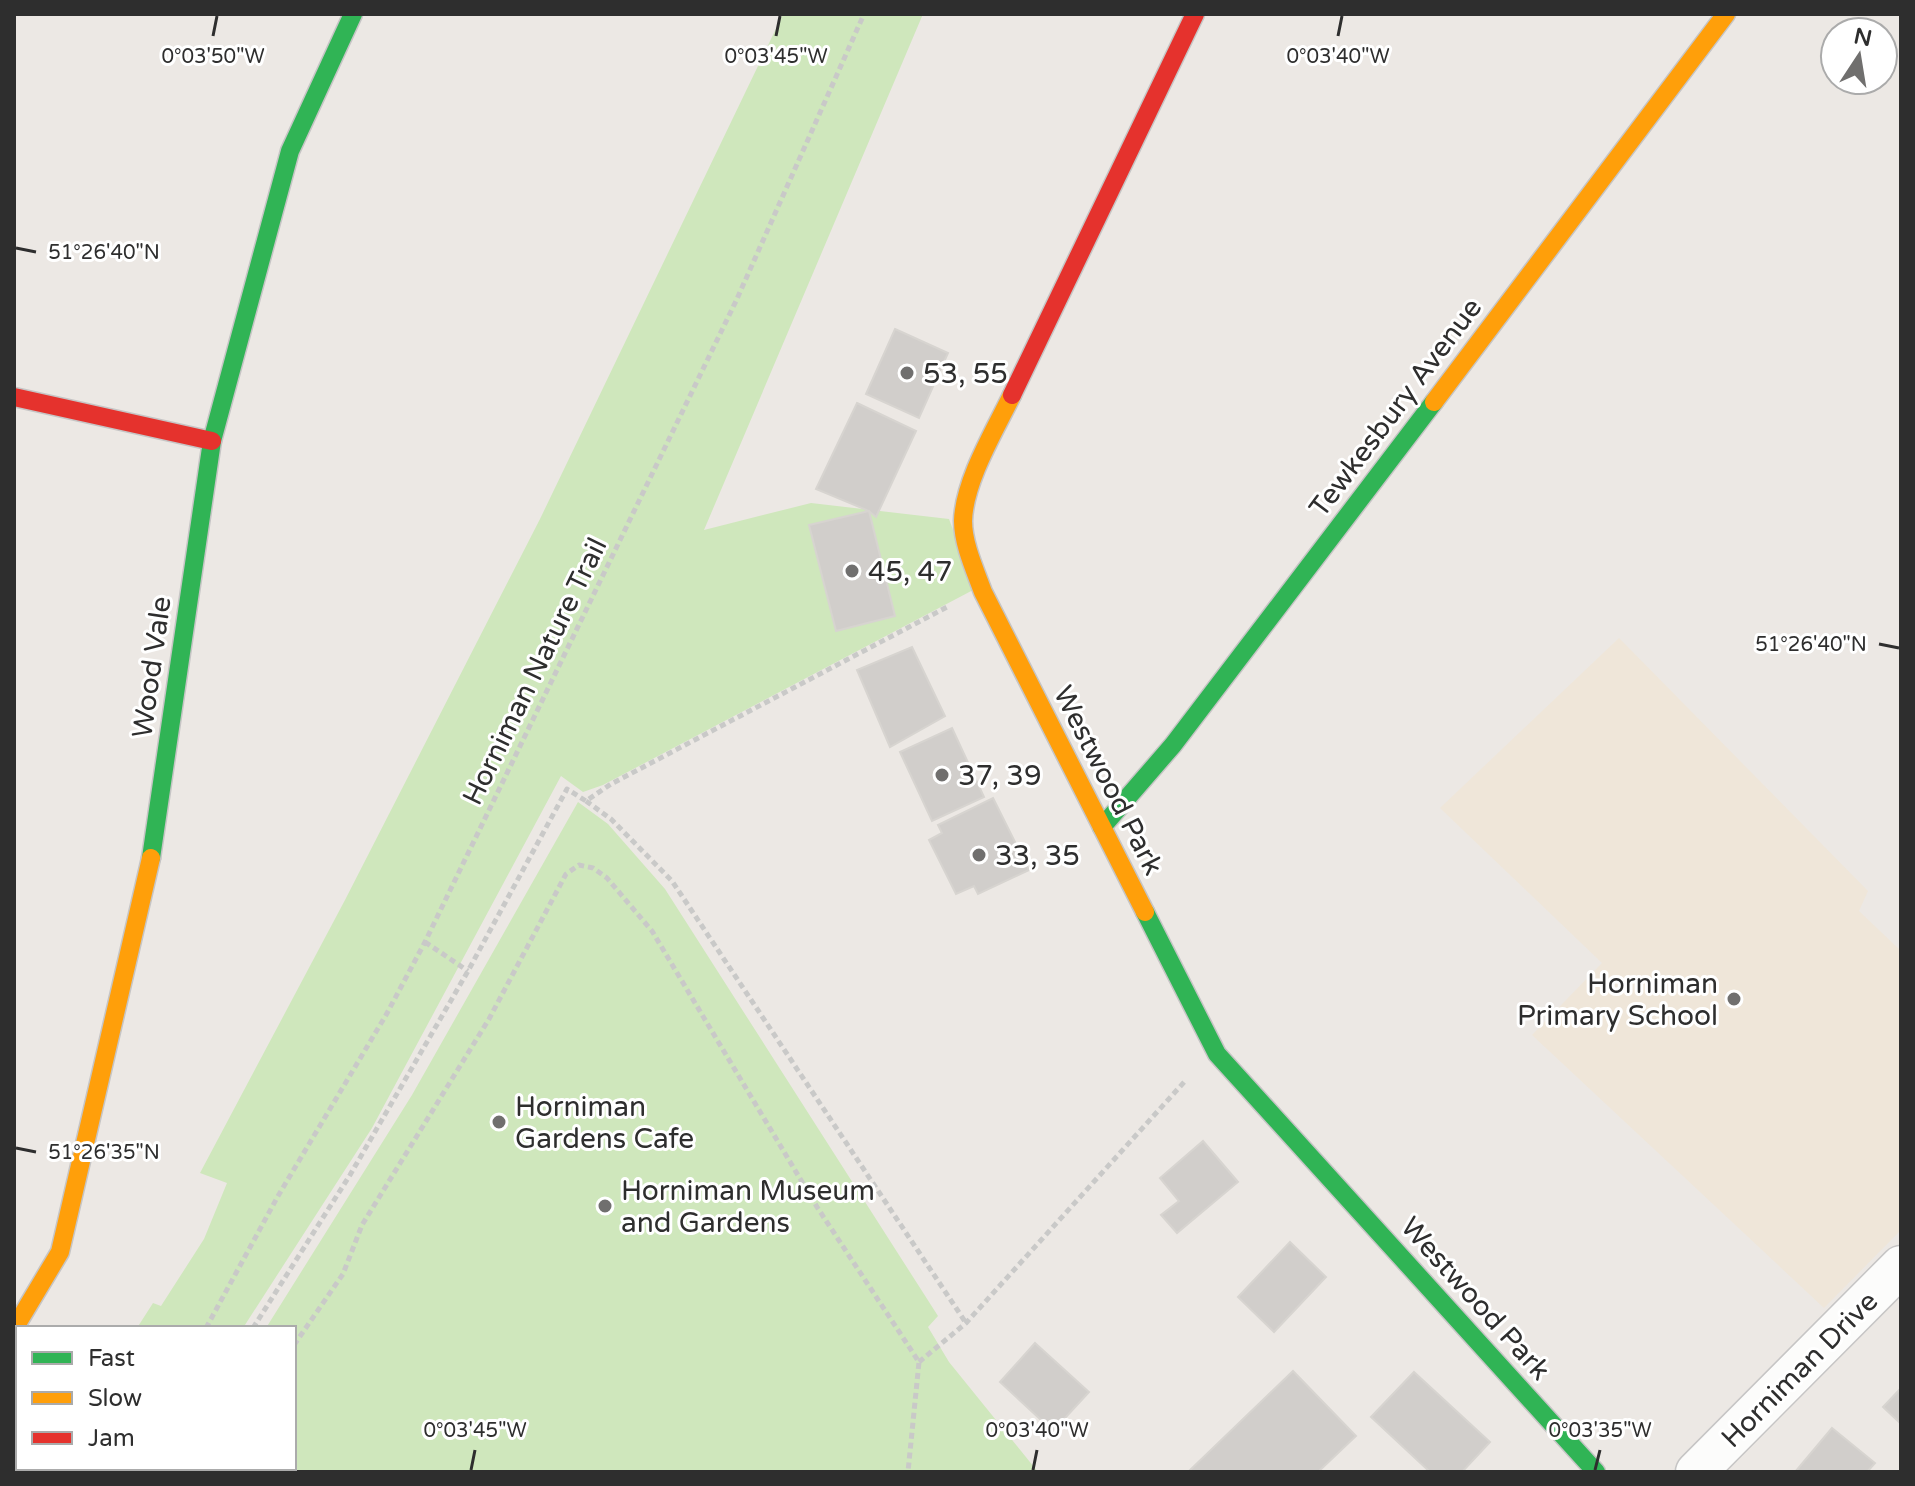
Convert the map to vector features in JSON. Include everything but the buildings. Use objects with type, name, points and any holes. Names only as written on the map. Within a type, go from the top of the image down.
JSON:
[{"type":"street","name":"Wood Vale","points":[[14,1329],[60,1252],[152,852],[212,441],[290,151],[353,14]]},
{"type":"street","name":"Westwood Park","points":[[1195,14],[973,475],[963,521],[970,557],[983,592],[1217,1054],[1596,1472]]},
{"type":"street","name":"Tewkesbury Avenue","points":[[1102,827],[1173,745],[1726,14]]},
{"type":"street","points":[[14,397],[212,441]]},
{"type":"street","name":"Horniman Drive","points":[[1696,1472],[1901,1266]]},
{"type":"path","name":"Horniman Nature Trail","points":[[207,1326],[278,1196],[386,1015],[425,942],[736,301],[864,14]]},
{"type":"path","points":[[586,801],[611,784],[951,605],[983,592]]},
{"type":"path","points":[[254,1326],[350,1175],[468,971],[567,789],[611,819],[672,881],[966,1323]]},
{"type":"path","points":[[296,1342],[343,1274],[362,1225],[489,1019],[566,874],[579,865],[593,868],[607,878],[652,931],[817,1207],[919,1362],[908,1472]]},
{"type":"path","points":[[425,942],[468,971]]},
{"type":"path","points":[[919,1362],[966,1323],[1185,1081],[1217,1054]]},
{"type":"shaded area","name":"Horniman Primary School","points":[[1619,638],[1868,891],[1859,911],[1901,951],[1901,1230],[1824,1308],[1532,1035],[1602,963],[1440,808]]},
{"type":"green space","points":[[783,14],[923,14],[704,530],[811,503],[949,519],[975,589],[603,785],[583,792],[561,776],[372,1128],[244,1326],[138,1326],[153,1303],[161,1306],[204,1239],[227,1183],[200,1173],[345,900],[540,519]]},
{"type":"green space","name":"Horniman Museum and Gardens","points":[[578,802],[608,824],[665,889],[938,1316],[928,1327],[949,1362],[1038,1472],[175,1472],[296,1470],[296,1326],[267,1326],[412,1095]]},
{"type":"traffic: fast","points":[[151,858],[212,441],[290,151],[353,14]]},
{"type":"traffic: fast","points":[[1102,827],[1173,745],[1434,402]]},
{"type":"traffic: fast","points":[[1145,912],[1217,1054],[1596,1472]]},
{"type":"traffic: slow","points":[[1434,402],[1726,14]]},
{"type":"traffic: slow","points":[[1012,395],[969,489],[963,521],[967,548],[983,592],[1145,912]]},
{"type":"traffic: slow","points":[[14,1329],[60,1252],[151,858]]},
{"type":"traffic: jam","points":[[1012,395],[1195,14]]},
{"type":"traffic: jam","points":[[14,397],[212,441]]},
{"type":"place","name":"53, 55","points":[[907,373]]},
{"type":"place","name":"45, 47","points":[[852,571]]},
{"type":"place","name":"37, 39","points":[[942,775]]},
{"type":"place","name":"33, 35","points":[[979,855]]},
{"type":"place","name":"Horniman Primary School","points":[[1734,999]]},
{"type":"place","name":"Horniman Gardens Cafe","points":[[499,1122]]},
{"type":"place","name":"Horniman Museum and Gardens","points":[[605,1206]]}]
